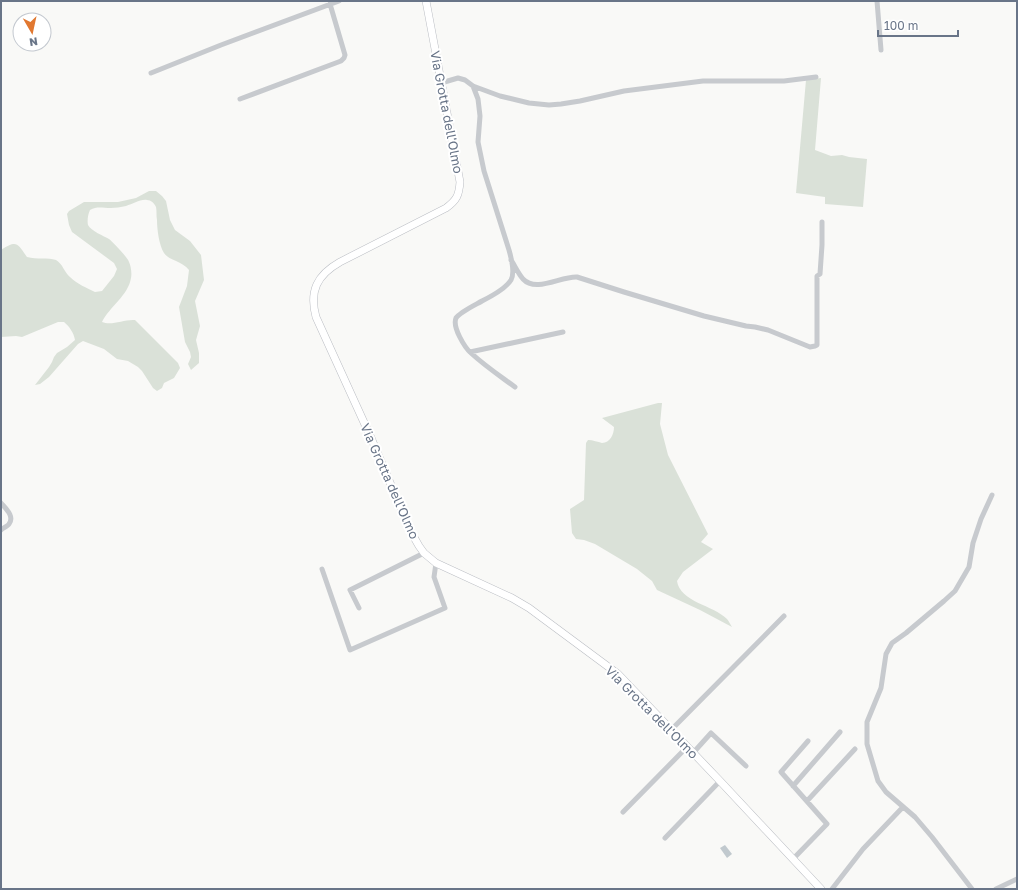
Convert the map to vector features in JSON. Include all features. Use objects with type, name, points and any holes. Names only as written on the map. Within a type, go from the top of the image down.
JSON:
[{"type":"street","points":[[151,73],[339,1]]},
{"type":"street","name":"Via Grotta dell'Olmo","points":[[426,1],[460,182],[460,189],[454,202],[446,208],[331,267],[321,277],[313,297],[313,306],[316,317],[372,440],[411,532],[424,553],[436,563],[512,598],[529,608],[618,674],[821,889]]},
{"type":"street","points":[[877,1],[881,50]]},
{"type":"street","points":[[240,99],[341,61],[344,58],[345,55],[330,4]]},
{"type":"street","points":[[441,83],[458,78],[465,80],[473,86],[500,96],[529,103],[549,105],[580,101],[624,91],[703,82],[784,81],[816,77]]},
{"type":"street","name":"Via Grotta dell'Olmo","points":[[473,86],[478,99],[480,116],[478,142],[484,171],[511,260]]},
{"type":"street","points":[[511,260],[523,278],[532,284],[546,283],[571,276],[577,277],[704,316],[768,330],[810,347],[817,344],[818,276],[820,274],[822,222]]},
{"type":"street","points":[[511,260],[511,280],[498,291],[464,312],[455,320],[456,329],[459,336],[470,352],[515,387]]},
{"type":"street","points":[[470,352],[563,332]]},
{"type":"street","points":[[972,889],[915,817],[886,792],[878,781],[867,744],[868,722],[881,688],[886,654],[892,643],[906,633],[955,590],[969,568],[973,543],[981,519],[992,495]]},
{"type":"street","points":[[1,503],[10,514],[11,519],[9,524],[1,530]]},
{"type":"street","points":[[359,608],[350,590],[424,553]]},
{"type":"street","points":[[322,570],[350,650],[445,608],[434,577],[436,563]]},
{"type":"street","points":[[671,730],[784,616]]},
{"type":"street","points":[[793,786],[840,732]]},
{"type":"street","points":[[693,753],[711,733],[746,766]]},
{"type":"street","points":[[793,859],[827,824],[781,772],[808,741]]},
{"type":"street","points":[[623,812],[687,747]]},
{"type":"street","points":[[807,801],[855,749]]},
{"type":"street","points":[[665,838],[720,781]]},
{"type":"street","points":[[832,889],[863,849],[903,807]]},
{"type":"street","points":[[996,889],[1017,879]]},
{"type":"shaded area","points":[[821,78],[815,150],[831,156],[842,155],[867,159],[863,207],[825,204],[825,197],[796,193],[806,80]]},
{"type":"shaded area","points":[[149,191],[156,191],[162,196],[166,201],[170,220],[175,230],[190,241],[201,255],[204,280],[195,301],[200,326],[196,340],[199,353],[199,363],[191,370],[188,364],[191,357],[185,342],[179,307],[187,286],[189,270],[164,253],[157,228],[156,207],[150,201],[142,200],[126,206],[95,208],[90,210],[88,215],[88,225],[114,243],[128,260],[131,270],[131,278],[123,296],[109,311],[102,322],[114,323],[135,320],[178,363],[180,368],[174,378],[164,383],[162,388],[157,391],[153,388],[138,367],[128,361],[117,359],[104,349],[83,341],[78,344],[49,377],[40,384],[35,385],[49,367],[57,353],[75,340],[71,330],[64,322],[58,322],[22,337],[1,337],[1,250],[10,245],[16,244],[27,257],[56,260],[68,275],[76,282],[95,292],[102,291],[114,276],[117,269],[114,263],[72,232],[67,214],[69,211],[84,202],[118,202],[136,198]]},
{"type":"shaded area","points":[[662,403],[660,424],[668,455],[708,534],[701,542],[713,549],[683,572],[677,581],[679,588],[690,599],[721,614],[728,620],[732,627],[657,590],[652,581],[637,569],[595,544],[576,539],[572,533],[570,509],[584,500],[586,443],[588,440],[605,443],[611,438],[613,432],[614,427],[602,418]]},
{"type":"shaded area","points":[[725,845],[732,854],[727,858],[720,848]]}]
